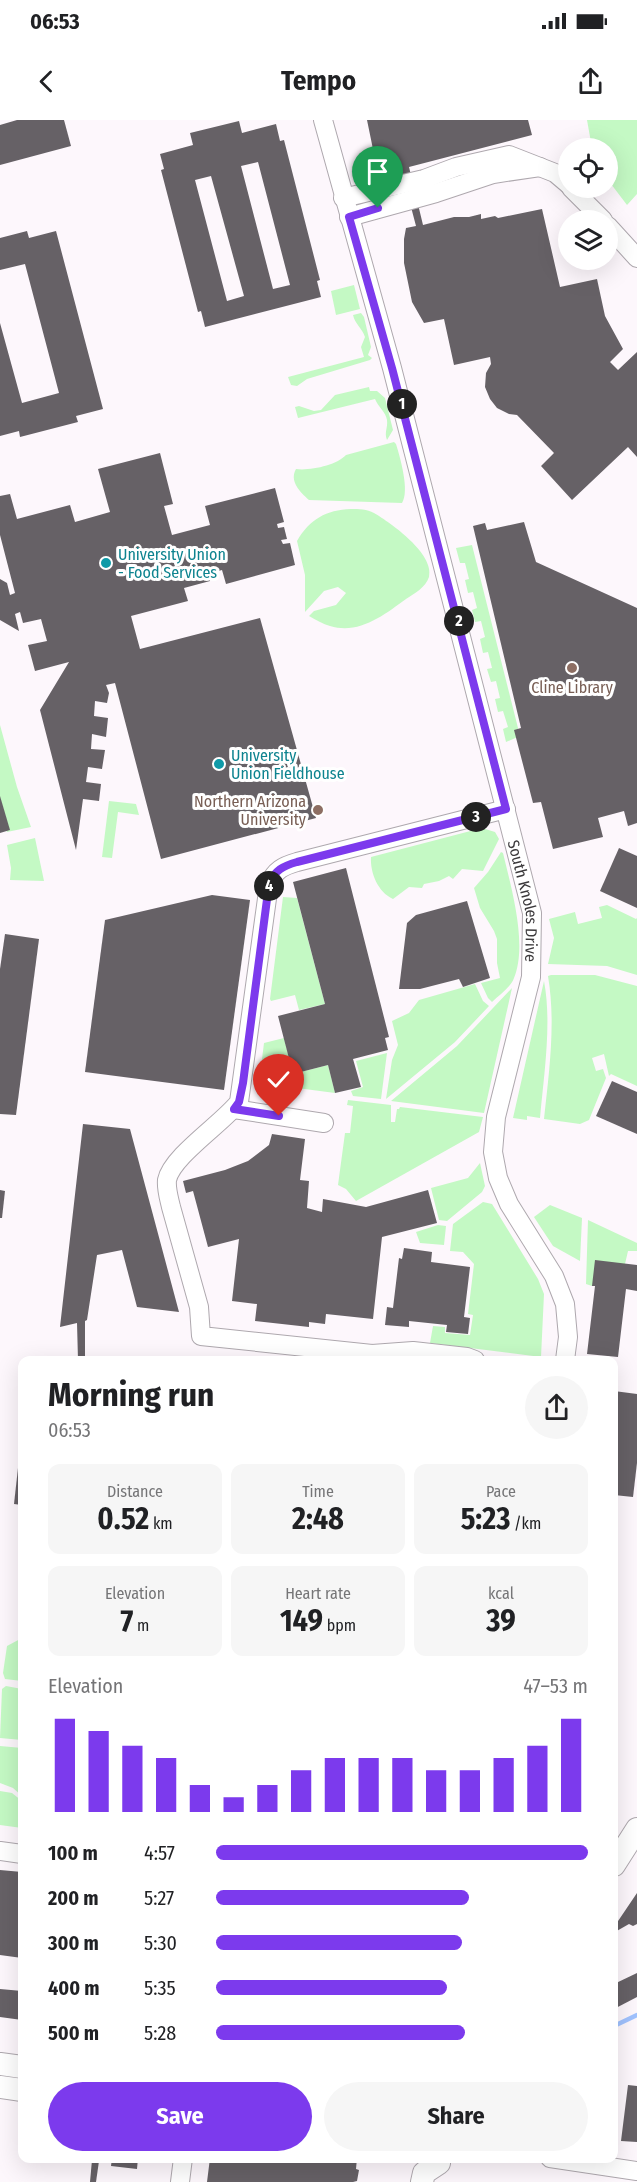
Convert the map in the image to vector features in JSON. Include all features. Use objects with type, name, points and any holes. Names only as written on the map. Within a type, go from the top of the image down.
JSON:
[{"type":"main road","points":[[618,1859],[637,1829]]},
{"type":"main road","points":[[0,2064],[18,2066]]},
{"type":"main road","points":[[0,2087],[18,2089]]},
{"type":"main road","points":[[422,2182],[424,2172],[441,2168]]},
{"type":"street","name":"South Knoles Drive","points":[[323,120],[343,198],[390,357],[532,913],[531,977],[496,1117],[493,1152],[498,1178],[509,1204],[554,1276],[565,1304],[568,1337],[566,1356]]},
{"type":"street","points":[[343,198],[424,179],[456,167],[509,155],[558,176]]},
{"type":"street","points":[[349,217],[436,193],[493,174],[542,167]]},
{"type":"street","points":[[582,198],[593,210]]},
{"type":"street","points":[[618,237],[637,258]]},
{"type":"street","points":[[446,1356],[413,1352],[372,1354],[201,1336],[199,1307],[171,1207],[167,1180],[172,1167],[239,1102],[269,884],[273,875],[282,866],[506,809]]},
{"type":"street","points":[[234,1109],[324,1123]]},
{"type":"street","points":[[0,1851],[18,1853]]},
{"type":"street","points":[[180,2182],[182,2163]]},
{"type":"street","points":[[583,2163],[637,2171]]},
{"type":"green space","points":[[587,120],[637,120],[637,194],[627,205],[618,193],[618,138],[590,138]]},
{"type":"green space","points":[[354,285],[360,309],[336,315],[331,291]]},
{"type":"green space","points":[[361,313],[371,347],[368,355],[372,358],[307,379],[297,386],[291,385],[288,377],[364,357],[361,347],[365,337],[353,315]]},
{"type":"green space","points":[[369,387],[370,391],[377,391],[385,398],[393,430],[387,440],[386,417],[375,399],[298,418],[295,407],[321,410],[335,395]]},
{"type":"green space","points":[[394,442],[404,474],[405,491],[402,503],[309,500],[295,482],[296,469],[323,466],[336,462],[346,455]]},
{"type":"green space","points":[[351,509],[371,512],[410,540],[425,559],[429,568],[429,577],[419,590],[380,617],[361,626],[341,628],[327,625],[309,616],[314,611],[336,605],[346,593],[338,587],[324,591],[305,612],[305,575],[297,541],[313,521],[334,511]]},
{"type":"green space","points":[[472,545],[520,736],[506,742],[503,729],[508,727],[503,711],[498,712],[495,699],[500,698],[496,681],[491,682],[487,669],[492,668],[488,652],[483,653],[480,639],[485,637],[481,621],[475,622],[472,610],[477,608],[473,592],[468,593],[465,580],[469,579],[465,563],[460,563],[456,548]]},
{"type":"green space","points":[[0,725],[31,827],[7,832],[0,803]]},
{"type":"green space","points":[[109,801],[136,804],[139,815],[118,812],[112,858],[102,857]]},
{"type":"green space","points":[[482,828],[495,832],[499,839],[483,871],[462,869],[453,879],[449,876],[424,884],[422,888],[409,887],[393,899],[379,887],[372,869],[371,857]]},
{"type":"green space","points":[[35,838],[44,881],[10,880],[11,868],[7,845]]},
{"type":"green space","points":[[501,852],[514,899],[519,949],[518,964],[512,981],[508,988],[492,1002],[481,983],[500,978],[497,963],[497,939],[480,908],[474,888]]},
{"type":"green space","points":[[283,897],[297,898],[325,1004],[299,1010],[295,995],[271,1001],[270,999]]},
{"type":"green space","points":[[607,905],[637,918],[637,975],[607,966],[548,964],[554,938],[549,919],[575,912],[578,924],[602,918],[599,907]]},
{"type":"green space","points":[[595,975],[637,986],[637,1086],[611,1074],[609,1076],[604,1054],[592,1058],[596,1071],[603,1069],[606,1078],[589,1120],[580,1124],[544,1119],[551,1048],[548,976]]},
{"type":"green space","points":[[544,981],[547,1031],[540,1118],[527,1116],[527,1120],[513,1118]]},
{"type":"green space","points":[[475,984],[483,1001],[489,1006],[455,1042],[386,1099],[392,1060],[398,1045],[392,1021],[409,1013],[419,1000]]},
{"type":"green space","points":[[512,988],[484,1113],[391,1101],[457,1046]]},
{"type":"green space","points":[[284,1038],[293,1074],[328,1065],[335,1093],[259,1083],[264,1043]]},
{"type":"green space","points":[[387,1053],[381,1099],[353,1096],[351,1091],[363,1087],[356,1061]]},
{"type":"green space","points":[[348,1100],[391,1105],[391,1122],[395,1122],[397,1109],[400,1107],[483,1117],[479,1132],[356,1201],[346,1189],[338,1185],[345,1133],[350,1133],[353,1106],[347,1105]]},
{"type":"green space","points":[[480,1163],[485,1186],[482,1192],[447,1221],[439,1220],[431,1188],[468,1178]]},
{"type":"green space","points":[[483,1202],[492,1204],[538,1279],[544,1294],[541,1356],[430,1343],[433,1326],[445,1327],[445,1333],[470,1335],[473,1315],[468,1314],[474,1264],[463,1252],[450,1251],[453,1224]]},
{"type":"green space","points":[[550,1205],[582,1218],[580,1261],[553,1246],[534,1217]]},
{"type":"green space","points":[[588,1220],[637,1243],[637,1251],[628,1251],[625,1264],[592,1286],[586,1284]]},
{"type":"green space","points":[[438,1225],[446,1226],[444,1245],[420,1243],[416,1232]]},
{"type":"green space","points":[[18,1640],[18,1681],[5,1679],[3,1673],[7,1646]]},
{"type":"green space","points":[[6,1686],[18,1688],[18,1740],[0,1738],[2,1689]]},
{"type":"green space","points":[[0,1746],[18,1748],[18,1792],[0,1783]]},
{"type":"green space","points":[[0,1791],[12,1793],[18,1798],[18,1827],[0,1825]]},
{"type":"building","points":[[17,120],[64,120],[71,146],[0,165],[0,125]]},
{"type":"building","points":[[367,120],[528,120],[532,135],[409,167],[423,225],[454,217],[481,214],[481,219],[495,216],[498,218],[542,209],[560,287],[597,279],[605,316],[623,349],[610,362],[618,370],[637,352],[637,457],[628,447],[572,500],[541,466],[554,453],[517,415],[497,408],[490,399],[485,387],[486,373],[491,364],[490,357],[454,365],[444,319],[424,323],[412,302],[404,263],[404,239],[406,228],[416,226],[401,169],[388,172],[384,157],[375,159]]},
{"type":"building","points":[[239,121],[242,133],[276,124],[280,141],[284,140],[320,280],[317,281],[321,297],[205,327],[201,311],[198,312],[161,170],[164,169],[160,154],[193,145],[190,133]],"holes":[[[258,162],[290,285],[273,289],[241,166]],[[211,176],[244,296],[227,301],[195,180]]]},
{"type":"building","points":[[27,231],[29,238],[56,231],[103,409],[76,416],[78,422],[20,437],[19,431],[0,436],[0,323],[22,403],[59,393],[25,264],[0,270],[0,238]]},
{"type":"building","points":[[160,453],[173,504],[164,506],[172,535],[210,525],[205,506],[275,488],[284,522],[277,524],[278,528],[284,527],[287,539],[281,540],[283,544],[290,543],[295,565],[226,584],[222,570],[208,574],[210,581],[184,588],[188,601],[131,616],[140,649],[260,618],[316,818],[161,859],[115,683],[106,685],[109,693],[107,703],[95,701],[94,716],[108,718],[106,737],[92,734],[91,749],[105,750],[102,769],[88,767],[86,782],[101,784],[99,801],[83,799],[76,850],[40,710],[69,662],[35,671],[28,645],[47,641],[41,619],[23,623],[20,612],[15,614],[19,631],[0,620],[0,579],[7,583],[10,595],[15,593],[0,535],[0,496],[10,494],[17,519],[70,505],[75,522],[110,512],[98,469]]},
{"type":"building","name":"Cline Library","points":[[524,522],[536,562],[637,608],[637,823],[628,826],[624,811],[598,818],[603,837],[553,849],[541,802],[533,803],[514,730],[521,728],[473,526],[485,523],[487,530]]},
{"type":"building","points":[[0,796],[10,830],[0,833]]},
{"type":"building","points":[[619,848],[637,856],[637,908],[600,891]]},
{"type":"building","points":[[346,868],[389,1037],[385,1038],[388,1050],[353,1059],[361,1087],[335,1093],[328,1065],[293,1074],[278,1016],[325,1004],[293,882]]},
{"type":"building","points":[[212,895],[250,900],[224,1090],[85,1072],[105,920]]},
{"type":"building","points":[[467,901],[490,978],[463,987],[459,979],[420,989],[399,989],[407,923],[416,915]]},
{"type":"building","points":[[5,934],[39,939],[16,1115],[0,1114],[0,969]]},
{"type":"building","points":[[612,1081],[637,1092],[637,1134],[596,1116]]},
{"type":"building","points":[[83,1124],[130,1129],[179,1312],[137,1307],[122,1250],[97,1255],[85,1321],[85,1356],[78,1356],[77,1323],[60,1327]]},
{"type":"building","points":[[272,1134],[305,1139],[300,1180],[309,1181],[307,1208],[322,1212],[323,1199],[366,1207],[428,1190],[437,1223],[382,1237],[373,1319],[326,1314],[325,1324],[309,1322],[309,1327],[255,1321],[257,1304],[232,1301],[239,1239],[208,1247],[193,1191],[186,1193],[183,1181],[225,1170],[248,1161],[269,1145]]},
{"type":"building","points":[[0,1190],[5,1191],[2,1218],[0,1218]]},
{"type":"building","points":[[404,1248],[432,1252],[431,1262],[470,1267],[464,1317],[470,1318],[468,1334],[446,1332],[447,1325],[409,1321],[409,1327],[385,1325],[387,1307],[393,1308],[399,1258],[402,1259]]},
{"type":"building","points":[[595,1260],[637,1265],[637,1291],[626,1289],[618,1357],[587,1354],[595,1286],[592,1286]]},
{"type":"building","points":[[618,1392],[637,1394],[637,1463],[633,1497],[618,1495]]},
{"type":"building","points":[[18,1468],[18,1504],[14,1504]]},
{"type":"building","points":[[0,1870],[18,1872],[18,1957],[0,1955]]},
{"type":"building","points":[[637,1893],[637,1924],[633,1926],[629,1924],[618,1930],[618,1921]]},
{"type":"building","points":[[637,1973],[637,1997],[618,2007],[618,1982]]},
{"type":"building","points":[[0,1989],[18,1991],[18,2019],[0,2017]]},
{"type":"building","points":[[628,2085],[637,2086],[637,2142],[621,2141]]},
{"type":"building","points":[[92,2163],[99,2163],[96,2182],[90,2182]]},
{"type":"building","points":[[111,2163],[138,2163],[137,2169],[111,2166]]},
{"type":"building","points":[[209,2163],[357,2163],[356,2169],[359,2170],[357,2181],[353,2182],[207,2182]]},
{"type":"waterway","points":[[618,2024],[637,2015]]},
{"type":"place","name":"University Union - Food Services","points":[[106,563]]},
{"type":"place","name":"Cline Library","points":[[572,668]]},
{"type":"place","name":"University Union Fieldhouse","points":[[219,764]]},
{"type":"place","name":"Northern Arizona University","points":[[318,810]]},
{"type":"route","points":[[279,1116],[234,1109],[239,1102],[243,1083],[269,884],[273,875],[282,866],[506,809],[426,496],[349,217],[378,208]]}]
